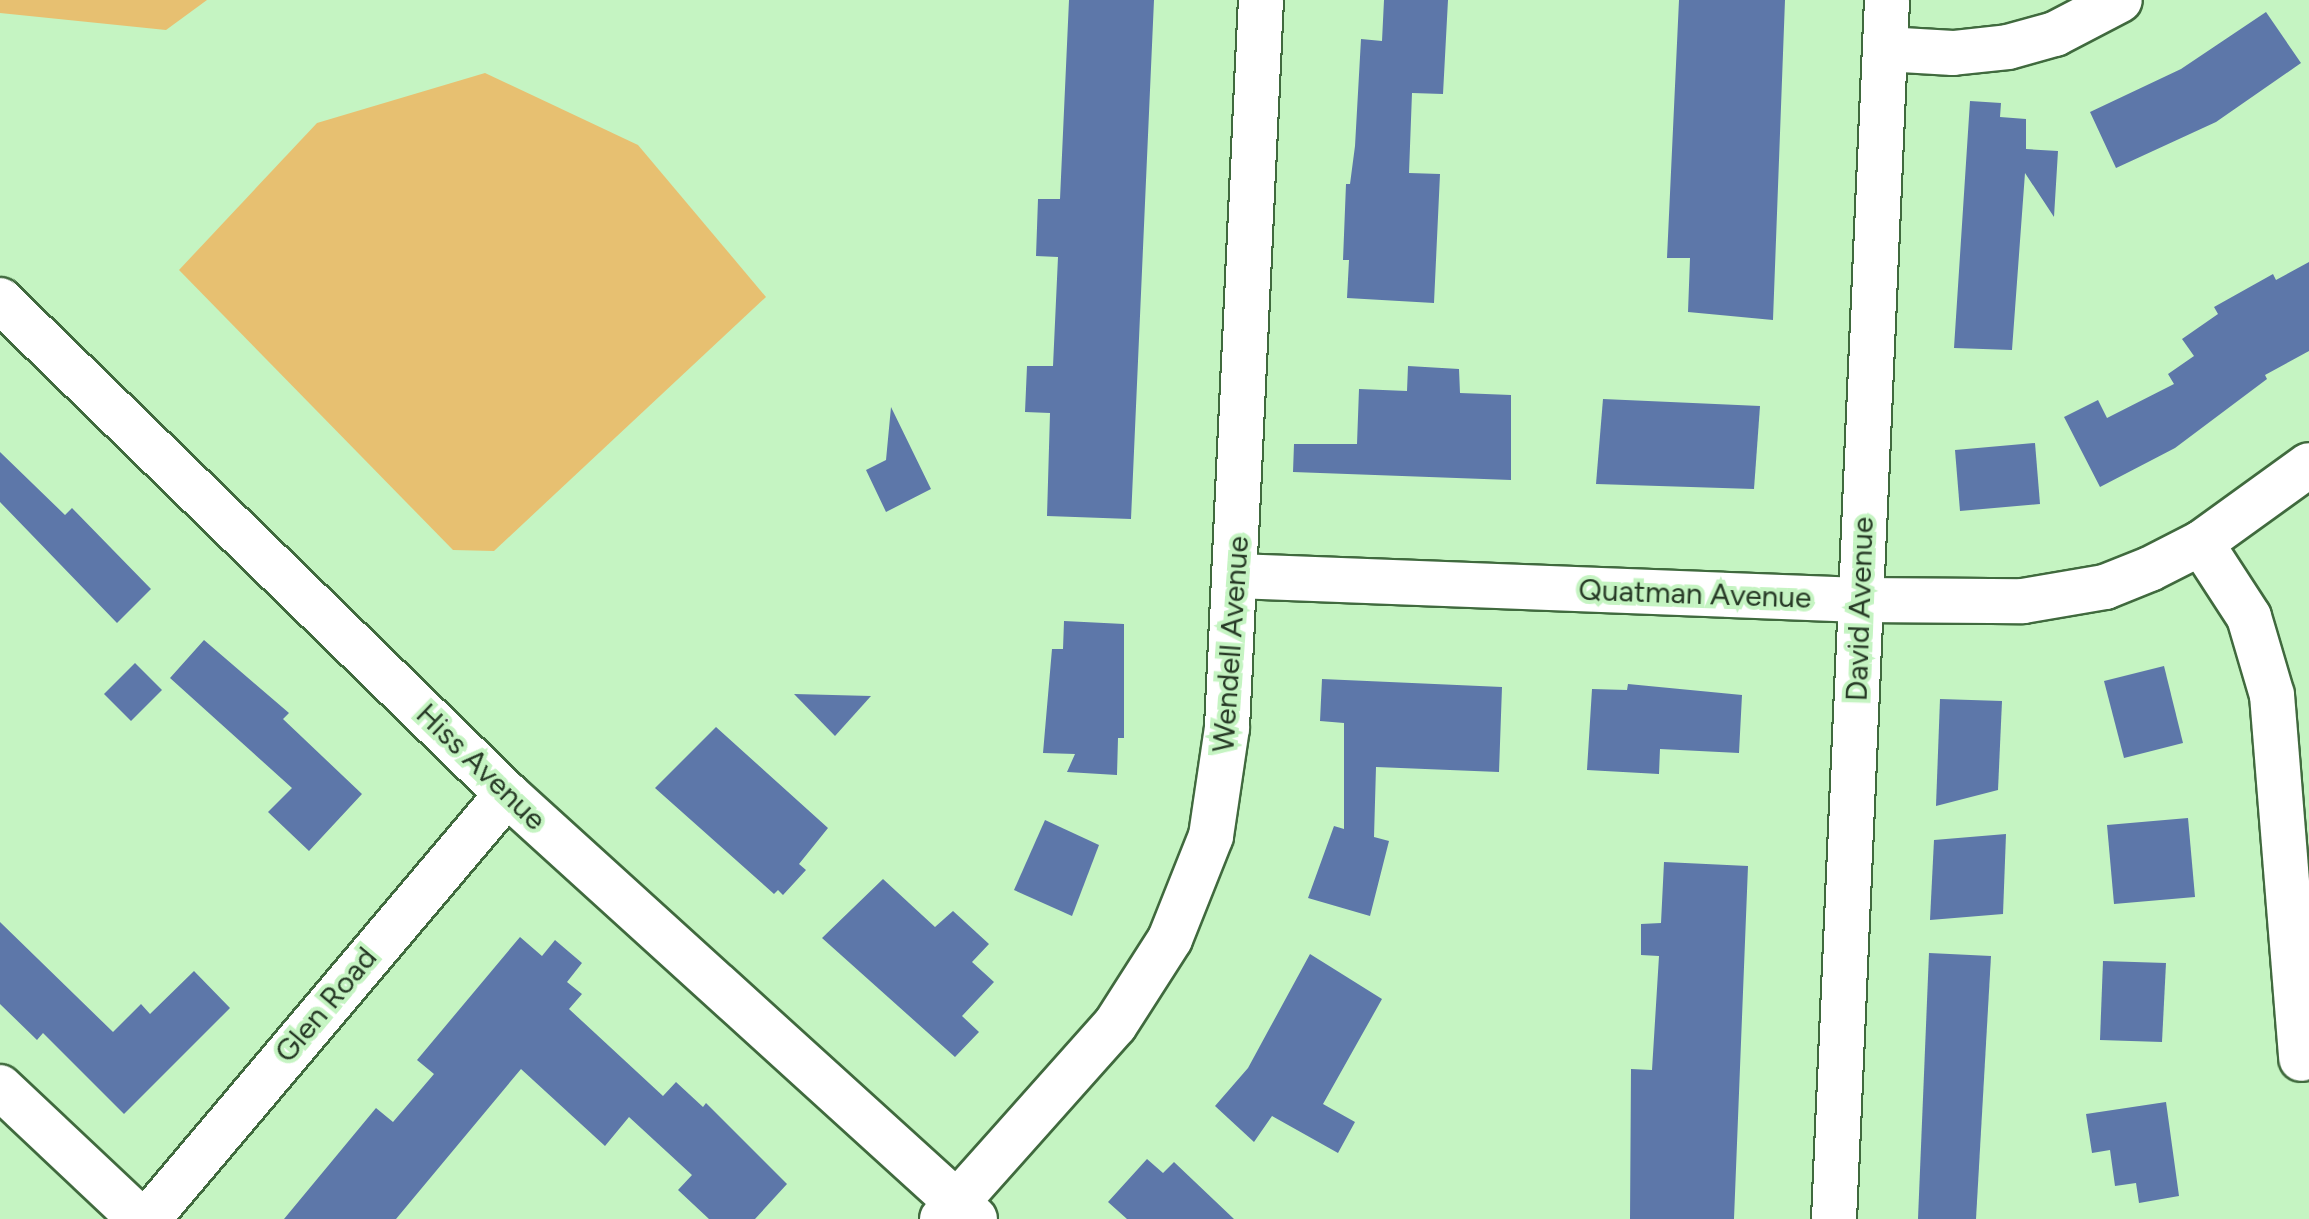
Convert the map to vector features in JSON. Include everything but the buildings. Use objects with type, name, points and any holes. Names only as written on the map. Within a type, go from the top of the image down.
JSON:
[{"type":"street","name":"Wendell Avenue","points":[[958,1213],[1115,1025],[1147,979],[1193,891],[1221,784],[1236,576],[1261,0]]},
{"type":"street","name":"David Avenue","points":[[1834,1219],[1887,0]]},
{"type":"street","points":[[1885,49],[1953,53],[2008,47],[2055,34],[2120,0]]},
{"type":"street","name":"Hiss Avenue","points":[[0,300],[507,794],[958,1213]]},
{"type":"street","name":"Quatman Avenue","points":[[1236,576],[1861,600],[1986,602],[2064,596],[2135,575],[2201,543],[2309,465]]},
{"type":"street","points":[[2201,543],[2249,617],[2272,695],[2301,1059]]},
{"type":"street","name":"Glen Road","points":[[148,1219],[507,794]]},
{"type":"street","points":[[0,1087],[140,1219]]},
{"type":"shaded area","points":[[0,0],[207,0],[166,30],[0,13]]},
{"type":"shaded area","points":[[485,73],[638,145],[766,297],[494,551],[453,550],[179,270],[317,123]]}]
